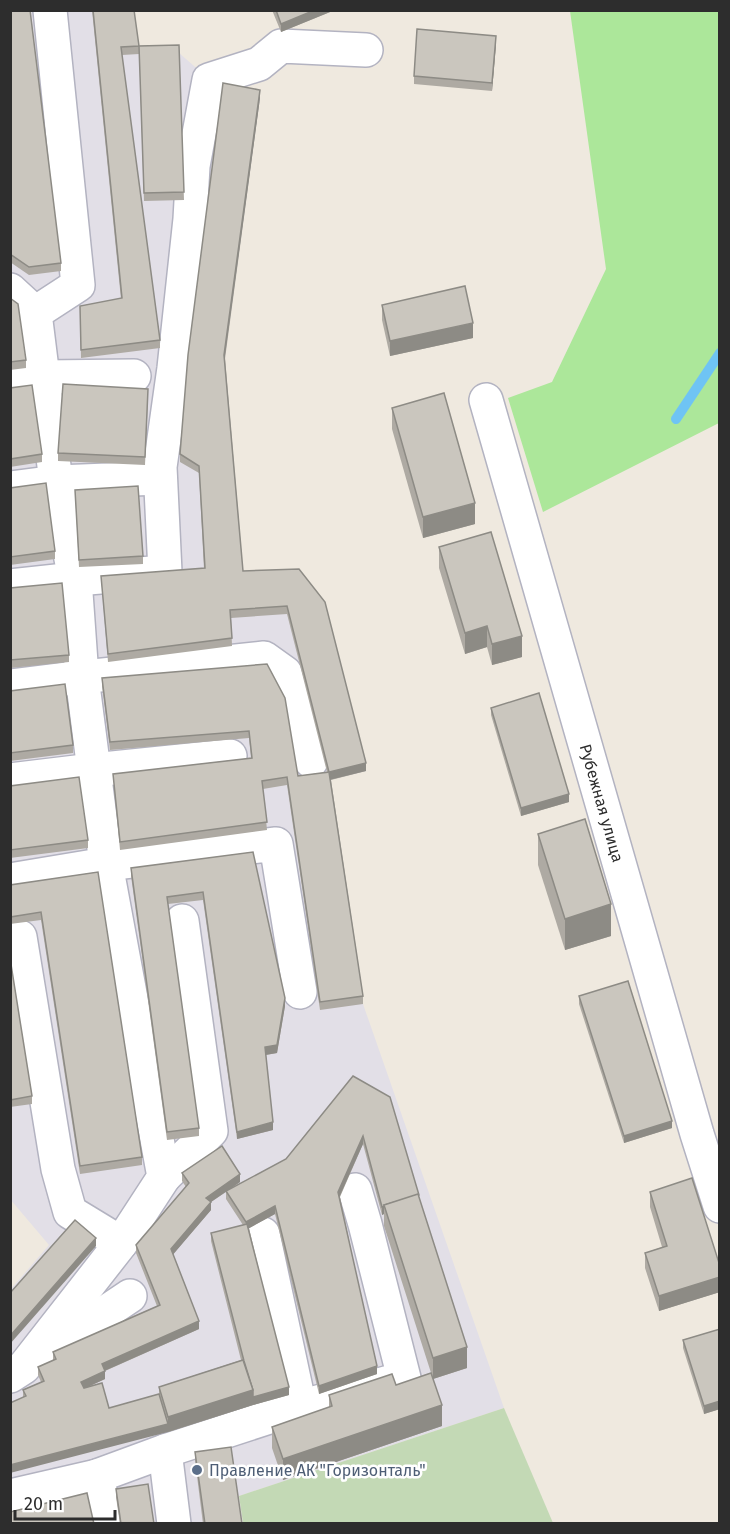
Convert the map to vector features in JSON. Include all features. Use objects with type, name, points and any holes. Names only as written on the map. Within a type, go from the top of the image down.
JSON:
[{"type":"street","points":[[34,313],[78,285],[50,10]]},
{"type":"street","points":[[10,585],[165,572],[160,467],[174,368],[190,219],[193,166],[209,80],[259,64],[281,46],[366,51]]},
{"type":"street","points":[[10,290],[34,313],[56,482],[75,579],[82,677],[106,864],[164,1177]]},
{"type":"street","points":[[10,383],[42,378],[134,376]]},
{"type":"street","name":"Рубежная улица","points":[[486,400],[697,1134],[720,1206]]},
{"type":"street","points":[[10,488],[56,482],[160,478]]},
{"type":"street","points":[[10,686],[264,658],[285,673],[311,760]]},
{"type":"street","points":[[10,780],[230,756]]},
{"type":"street","points":[[10,880],[106,864],[276,844],[300,992]]},
{"type":"street","points":[[17,1371],[121,1243],[164,1177],[211,1131],[183,921]]},
{"type":"street","points":[[20,937],[58,1169],[70,1212],[121,1243]]},
{"type":"street","points":[[10,1496],[97,1476],[300,1407],[404,1378],[355,1190]]},
{"type":"street","points":[[263,1234],[300,1407]]},
{"type":"street","points":[[17,1371],[130,1296]]},
{"type":"street","points":[[165,1452],[174,1524]]},
{"type":"street","points":[[97,1476],[107,1524]]},
{"type":"shaded area","points":[[10,11],[133,11],[139,54],[179,53],[223,91],[260,98],[224,363],[243,579],[325,610],[366,771],[329,780],[363,1004],[504,1408],[239,1496],[243,1523],[11,1523],[11,1289],[49,1245],[10,1199]]},
{"type":"green space","points":[[570,11],[719,11],[719,423],[543,512],[508,398],[552,382],[606,269]]},
{"type":"green space","points":[[504,1408],[553,1523],[243,1523],[239,1496]]},
{"type":"building","points":[[10,10],[30,10],[61,263],[29,267],[10,254]]},
{"type":"building","points":[[93,10],[134,10],[139,46],[121,47],[160,340],[81,350],[80,306],[122,298]]},
{"type":"building","points":[[276,10],[315,10],[281,24]]},
{"type":"building","points":[[417,29],[496,36],[492,83],[414,76]]},
{"type":"building","points":[[179,45],[184,192],[144,193],[139,46]]},
{"type":"building","points":[[223,83],[260,90],[224,355],[243,571],[299,569],[325,602],[366,763],[329,772],[287,606],[230,610],[232,638],[108,654],[101,576],[205,568],[199,466],[180,454],[188,355]]},
{"type":"building","points":[[465,286],[473,323],[390,341],[382,305]]},
{"type":"building","points":[[10,298],[18,304],[26,360],[10,362]]},
{"type":"building","points":[[63,384],[148,389],[145,457],[58,453]]},
{"type":"building","points":[[32,385],[42,454],[10,459],[10,388]]},
{"type":"building","points":[[444,393],[475,503],[423,517],[392,408]]},
{"type":"building","points":[[46,483],[55,551],[10,557],[10,488]]},
{"type":"building","points":[[138,486],[143,556],[79,560],[75,490]]},
{"type":"building","points":[[491,532],[522,636],[492,644],[487,626],[465,633],[439,547]]},
{"type":"building","points":[[62,583],[69,655],[10,660],[10,588]]},
{"type":"building","points":[[267,664],[285,698],[298,776],[329,772],[363,996],[320,1002],[287,777],[262,781],[267,822],[120,842],[113,774],[252,758],[249,731],[110,742],[102,678]]},
{"type":"building","points":[[65,684],[73,745],[10,753],[10,691]]},
{"type":"building","points":[[539,693],[569,794],[521,808],[491,708]]},
{"type":"building","points":[[79,777],[88,840],[10,850],[10,786]]},
{"type":"building","points":[[585,819],[611,904],[565,919],[538,834]]},
{"type":"building","points":[[253,852],[285,998],[277,1045],[265,1047],[273,1122],[237,1132],[203,892],[167,897],[199,1128],[167,1132],[131,868]]},
{"type":"building","points":[[98,872],[142,1157],[80,1166],[41,912],[10,917],[10,885]]},
{"type":"building","points":[[10,958],[32,1096],[10,1100]]},
{"type":"building","points":[[628,981],[672,1121],[624,1136],[579,996]]},
{"type":"building","points":[[353,1076],[390,1097],[419,1195],[382,1207],[363,1136],[338,1192],[377,1366],[319,1386],[275,1206],[246,1222],[226,1191],[286,1159]]},
{"type":"building","points":[[222,1146],[240,1174],[206,1198],[211,1202],[171,1249],[199,1321],[102,1364],[105,1371],[81,1382],[84,1388],[102,1383],[109,1408],[159,1394],[168,1424],[10,1465],[10,1403],[26,1396],[23,1390],[44,1381],[38,1367],[56,1359],[53,1352],[160,1305],[136,1245],[189,1183],[182,1173]]},
{"type":"building","points":[[692,1178],[720,1266],[720,1277],[659,1296],[645,1253],[667,1246],[650,1192]]},
{"type":"building","points":[[418,1194],[467,1347],[433,1358],[384,1205]]},
{"type":"building","points":[[75,1220],[96,1238],[10,1336],[10,1293]]},
{"type":"building","points":[[247,1224],[289,1387],[253,1397],[211,1233]]},
{"type":"building","points":[[720,1329],[720,1401],[704,1406],[683,1340]]},
{"type":"building","points":[[243,1360],[253,1390],[168,1417],[159,1387]]},
{"type":"building","points":[[431,1373],[442,1405],[283,1459],[272,1427],[332,1406],[329,1395],[392,1374],[396,1385]]},
{"type":"building","points":[[231,1447],[242,1524],[205,1524],[195,1452]]},
{"type":"building","points":[[148,1484],[154,1524],[121,1524],[116,1489]]},
{"type":"building","points":[[87,1493],[94,1524],[10,1524],[10,1512]]},
{"type":"waterway","points":[[676,419],[720,353]]},
{"type":"place","name":"Правление АК \"Горизонталь\"","points":[[197,1470]]}]
